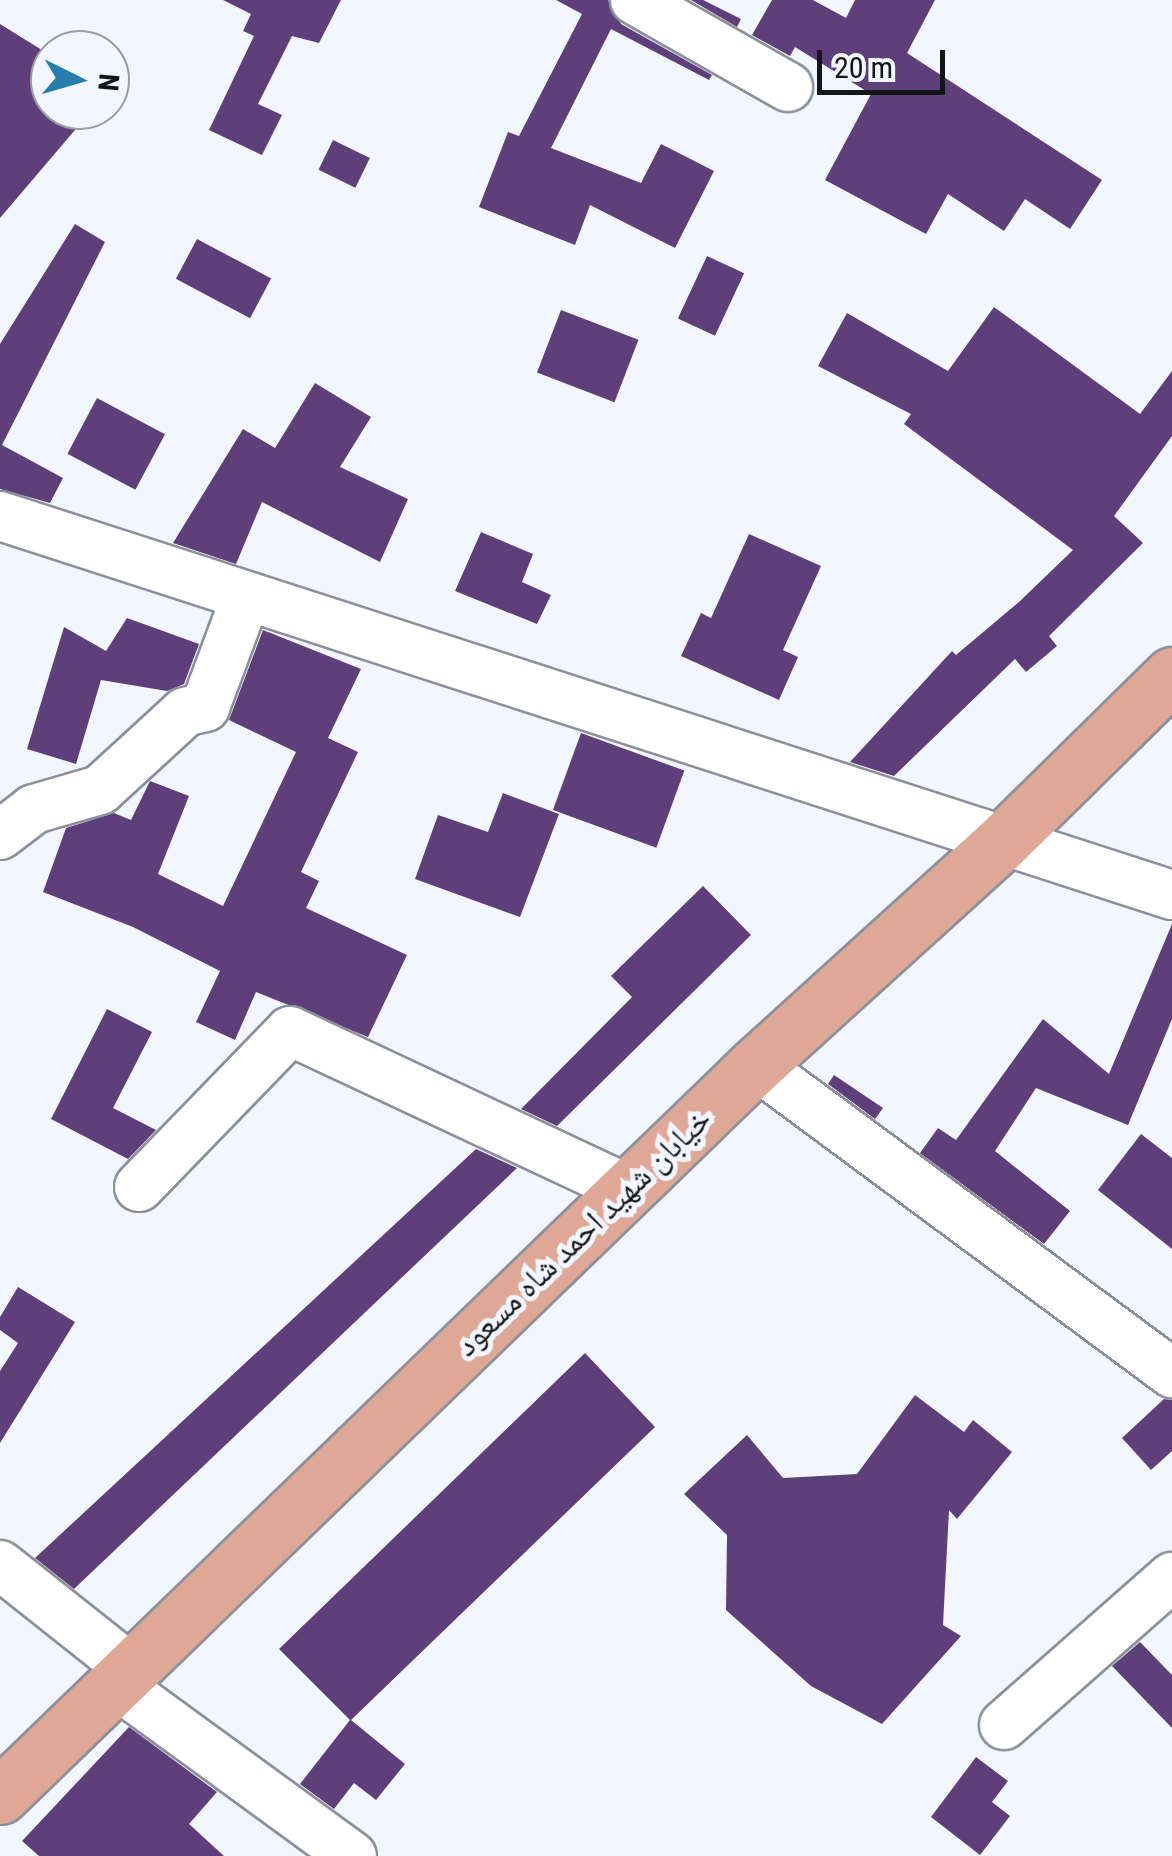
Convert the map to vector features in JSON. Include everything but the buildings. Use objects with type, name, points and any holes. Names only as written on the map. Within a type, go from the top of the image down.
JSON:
[{"type":"main road","name":"خیابان شهید احمد شاه مسعود","points":[[0,1796],[756,1065],[1000,844],[1172,675]]},
{"type":"street","points":[[635,0],[788,88]]},
{"type":"street","points":[[0,516],[1000,844],[1172,895]]},
{"type":"street","points":[[0,835],[34,809],[100,790],[184,712],[205,707],[246,597]]},
{"type":"street","points":[[139,1187],[290,1031],[628,1188]]},
{"type":"street","points":[[756,1065],[1172,1373]]},
{"type":"street","points":[[0,1565],[123,1677],[352,1856]]},
{"type":"street","points":[[1004,1724],[1172,1578]]}]
